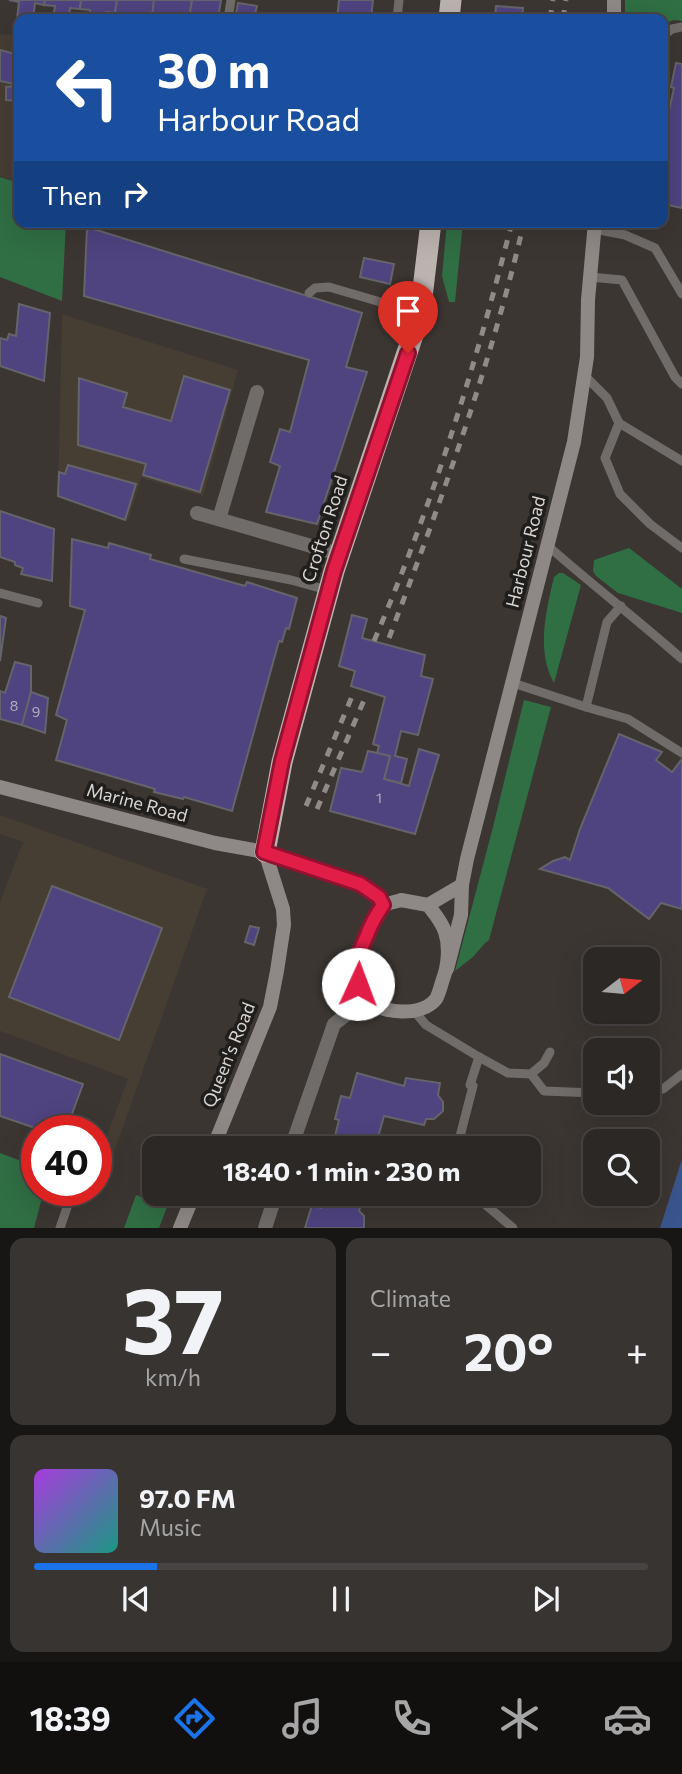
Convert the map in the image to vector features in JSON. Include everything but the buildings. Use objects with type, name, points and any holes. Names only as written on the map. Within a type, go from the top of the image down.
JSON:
[{"type":"highway","name":"Crofton Road","points":[[264,852],[282,761],[339,554],[420,314],[430,228]]},
{"type":"street","name":"Harbour Road","points":[[447,969],[460,915],[462,886],[574,442],[584,375],[595,228]]},
{"type":"street","points":[[219,519],[257,391]]},
{"type":"street","points":[[198,513],[339,554]]},
{"type":"street","name":"Marine Road","points":[[0,787],[215,843],[264,852]]},
{"type":"street","points":[[264,852],[360,884],[379,897],[383,905]]},
{"type":"street","name":"Queen's Road","points":[[218,1136],[270,1007],[277,971],[284,925],[283,909],[264,852]]},
{"type":"street","points":[[428,905],[445,932],[447,943],[447,969],[436,999],[415,1012],[382,1009],[366,1000],[355,973],[356,961],[372,921],[383,905],[401,900],[428,905],[462,886]]},
{"type":"street","points":[[295,1136],[334,1024],[366,1000]]},
{"type":"street","points":[[180,1228],[189,1206]]},
{"type":"street","points":[[265,1228],[272,1206]]},
{"type":"lane","points":[[602,228],[655,248],[682,294]]},
{"type":"lane","points":[[625,235],[626,228]]},
{"type":"lane","points":[[590,277],[622,280],[675,377],[682,384]]},
{"type":"lane","points":[[309,293],[315,288],[329,287],[420,314]]},
{"type":"lane","points":[[584,375],[607,398],[620,423],[682,461]]},
{"type":"lane","points":[[620,423],[605,458],[620,494],[650,524],[682,548]]},
{"type":"lane","points":[[547,545],[682,659]]},
{"type":"lane","points":[[184,559],[291,580],[329,591]]},
{"type":"lane","points":[[0,593],[38,603]]},
{"type":"lane","points":[[586,707],[607,622],[621,606]]},
{"type":"lane","points":[[513,683],[628,719],[682,753]]},
{"type":"lane","points":[[415,1012],[426,1025],[508,1073],[531,1074],[544,1063],[550,1052]]},
{"type":"lane","points":[[460,1136],[478,1057]]},
{"type":"lane","points":[[531,1074],[544,1091],[583,1093]]},
{"type":"lane","points":[[660,1090],[682,1074]]},
{"type":"lane","points":[[60,1228],[68,1206]]},
{"type":"lane","points":[[487,1206],[513,1228]]},
{"type":"shaded area","points":[[0,34],[14,35],[14,181],[0,176]]},
{"type":"shaded area","points":[[62,314],[238,370],[203,496],[141,478],[128,521],[58,496]]},
{"type":"shaded area","points":[[0,815],[207,889],[112,1158],[112,1122],[128,1079],[0,1031],[0,902],[23,842],[0,834]]},
{"type":"green space","points":[[625,0],[682,0],[682,21],[668,22],[668,14],[625,14]]},
{"type":"green space","points":[[0,177],[14,181],[14,228],[66,228],[62,301],[0,277]]},
{"type":"green space","points":[[446,228],[462,228],[455,302],[449,302],[442,276]]},
{"type":"green space","points":[[629,548],[682,589],[682,613],[618,593],[596,576],[593,571],[594,560]]},
{"type":"green space","points":[[559,573],[581,585],[554,683],[545,657],[544,631],[554,577]]},
{"type":"green space","points":[[524,700],[551,707],[489,940],[455,971],[493,827]]},
{"type":"green space","points":[[0,1153],[21,1161],[21,1206],[40,1206],[34,1228],[0,1228]]},
{"type":"green space","points":[[136,1195],[142,1197],[142,1206],[167,1207],[159,1228],[124,1228]]},
{"type":"water","points":[[682,1159],[682,1228],[660,1228]]},
{"type":"railway","points":[[551,14],[553,0]]},
{"type":"railway","points":[[564,14],[566,0]]},
{"type":"railway","points":[[374,641],[434,487],[483,329],[510,228]]},
{"type":"railway","points":[[389,638],[446,484],[480,380],[523,228]]},
{"type":"railway","points":[[306,806],[353,694]]},
{"type":"railway","points":[[317,809],[365,698]]},
{"type":"route","points":[[358,984],[356,961],[372,921],[383,905],[379,897],[360,884],[264,852],[282,761],[334,571],[408,353]]}]
